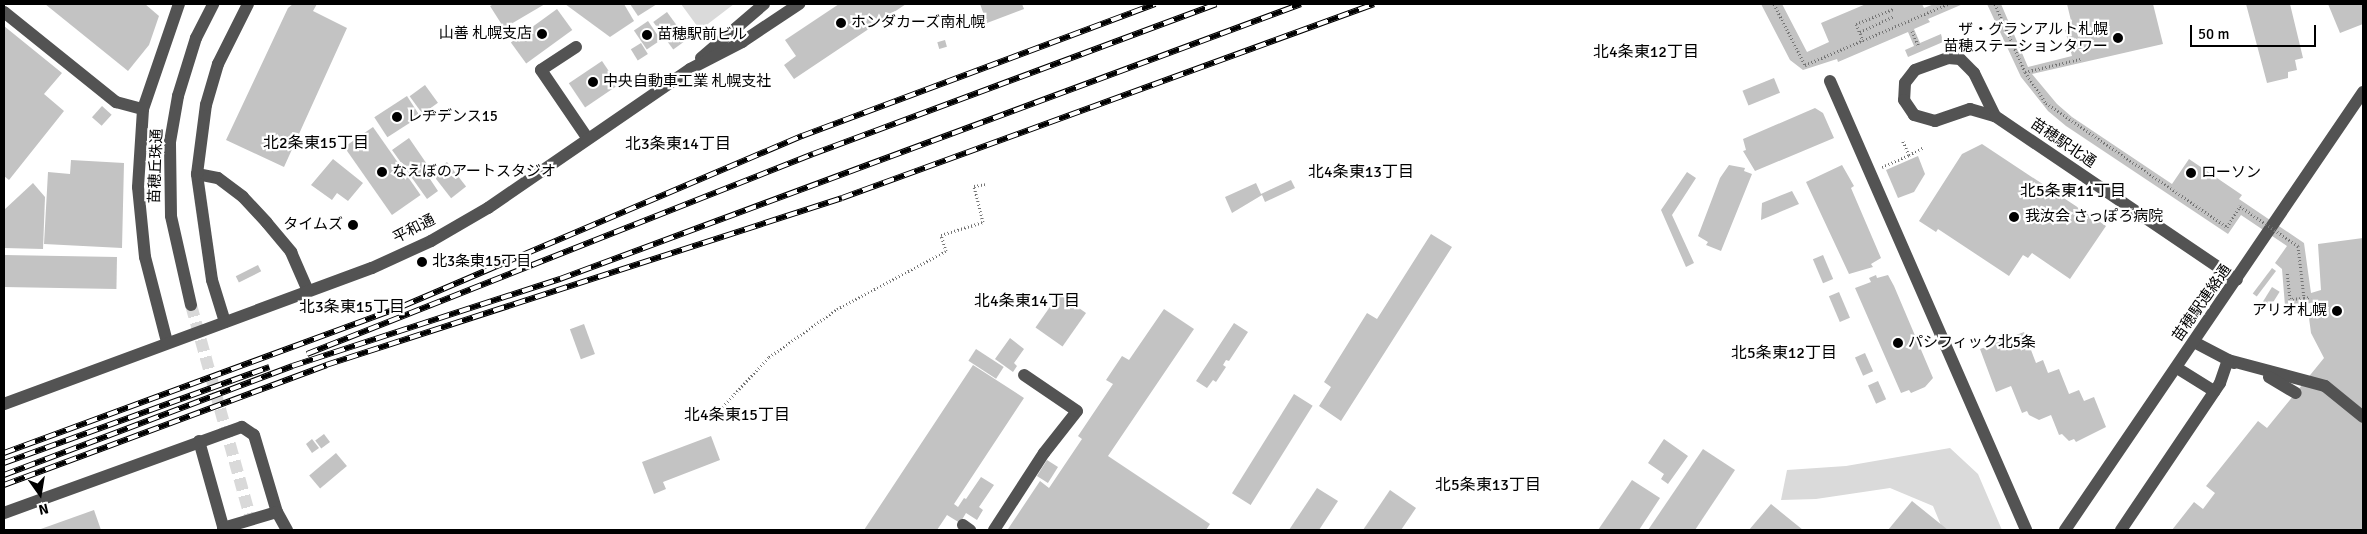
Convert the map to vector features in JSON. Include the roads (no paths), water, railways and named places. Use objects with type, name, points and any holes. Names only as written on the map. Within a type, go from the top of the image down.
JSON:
[{"type":"street","points":[[167,342],[139,217],[143,109],[179,4]]},
{"type":"street","name":"苗穂丘珠通","points":[[191,305],[170,216],[170,142],[183,79],[196,38],[213,4]]},
{"type":"street","points":[[225,322],[212,280],[197,174],[206,105],[218,64],[248,4]]},
{"type":"street","points":[[690,68],[730,30],[764,4]]},
{"type":"street","name":"平和通","points":[[4,404],[167,342],[372,268],[431,241],[488,208],[690,68],[742,42],[799,4]]},
{"type":"street","points":[[4,12],[116,102],[143,109]]},
{"type":"street","points":[[576,47],[540,70],[588,139]]},
{"type":"street","points":[[1948,58],[1960,59],[1974,73],[1995,116],[1970,109],[1935,121],[1922,119],[1905,104],[1905,83],[1915,70],[1948,58]]},
{"type":"street","points":[[1830,81],[2026,530]]},
{"type":"street","name":"苗穂駅連絡通","points":[[2065,530],[2237,280],[2363,92]]},
{"type":"street","name":"苗穂駅北通","points":[[1995,116],[2237,280]]},
{"type":"street","points":[[197,174],[218,178],[261,216],[291,252],[308,291]]},
{"type":"street","points":[[2194,342],[2228,360],[2280,381],[2296,393]]},
{"type":"street","points":[[2228,360],[2325,386],[2363,417]]},
{"type":"street","points":[[2121,530],[2214,391],[2228,360]]},
{"type":"street","points":[[2177,368],[2214,391]]},
{"type":"street","points":[[994,530],[1044,453],[1076,411],[1024,374]]},
{"type":"street","points":[[4,513],[198,441],[242,427],[254,435],[277,512],[287,530]]},
{"type":"street","points":[[198,441],[224,529],[277,512]]},
{"type":"tunnel","points":[[191,305],[254,530]]},
{"type":"railway","points":[[4,453],[403,306],[802,136],[1155,4]]},
{"type":"railway","points":[[307,354],[813,154],[1216,4]]},
{"type":"railway","points":[[4,475],[292,366],[560,279],[1301,4]]},
{"type":"railway","points":[[4,485],[326,365],[842,198],[1374,4]]},
{"type":"railway","points":[[4,463],[269,367]]},
{"type":"place","name":"ホンダカーズ南札幌","points":[[841,23]]},
{"type":"place","name":"山善 札幌支店","points":[[542,34]]},
{"type":"place","name":"苗穂駅前ビル","points":[[647,35]]},
{"type":"place","name":"ザ・グランアルト札幌 苗穂ステーションタワー","points":[[2118,38]]},
{"type":"place","name":"中央自動車工業 札幌支社","points":[[593,82]]},
{"type":"place","name":"レヂデンス15","points":[[397,117]]},
{"type":"place","name":"なえぼのアートスタジオ","points":[[382,172]]},
{"type":"place","name":"ローソン","points":[[2191,173]]},
{"type":"place","name":"我汝会 さっぽろ病院","points":[[2014,217]]},
{"type":"place","name":"タイムズ","points":[[353,225]]},
{"type":"place","name":"北3条東15丁目","points":[[422,262]]},
{"type":"place","name":"アリオ札幌","points":[[2337,311]]},
{"type":"place","name":"パシフィック北5条","points":[[1898,343]]},
{"type":"district","name":"北4条東12丁目","points":[[1646,52]]},
{"type":"district","name":"北2条東15丁目","points":[[316,143]]},
{"type":"district","name":"北3条東14丁目","points":[[678,144]]},
{"type":"district","name":"北4条東13丁目","points":[[1361,172]]},
{"type":"district","name":"北5条東11丁目","points":[[2073,191]]},
{"type":"district","name":"北4条東14丁目","points":[[1027,301]]},
{"type":"district","name":"北3条東15丁目","points":[[352,307]]},
{"type":"district","name":"北5条東12丁目","points":[[1784,353]]},
{"type":"district","name":"北4条東15丁目","points":[[737,415]]},
{"type":"district","name":"北5条東13丁目","points":[[1488,485]]}]
